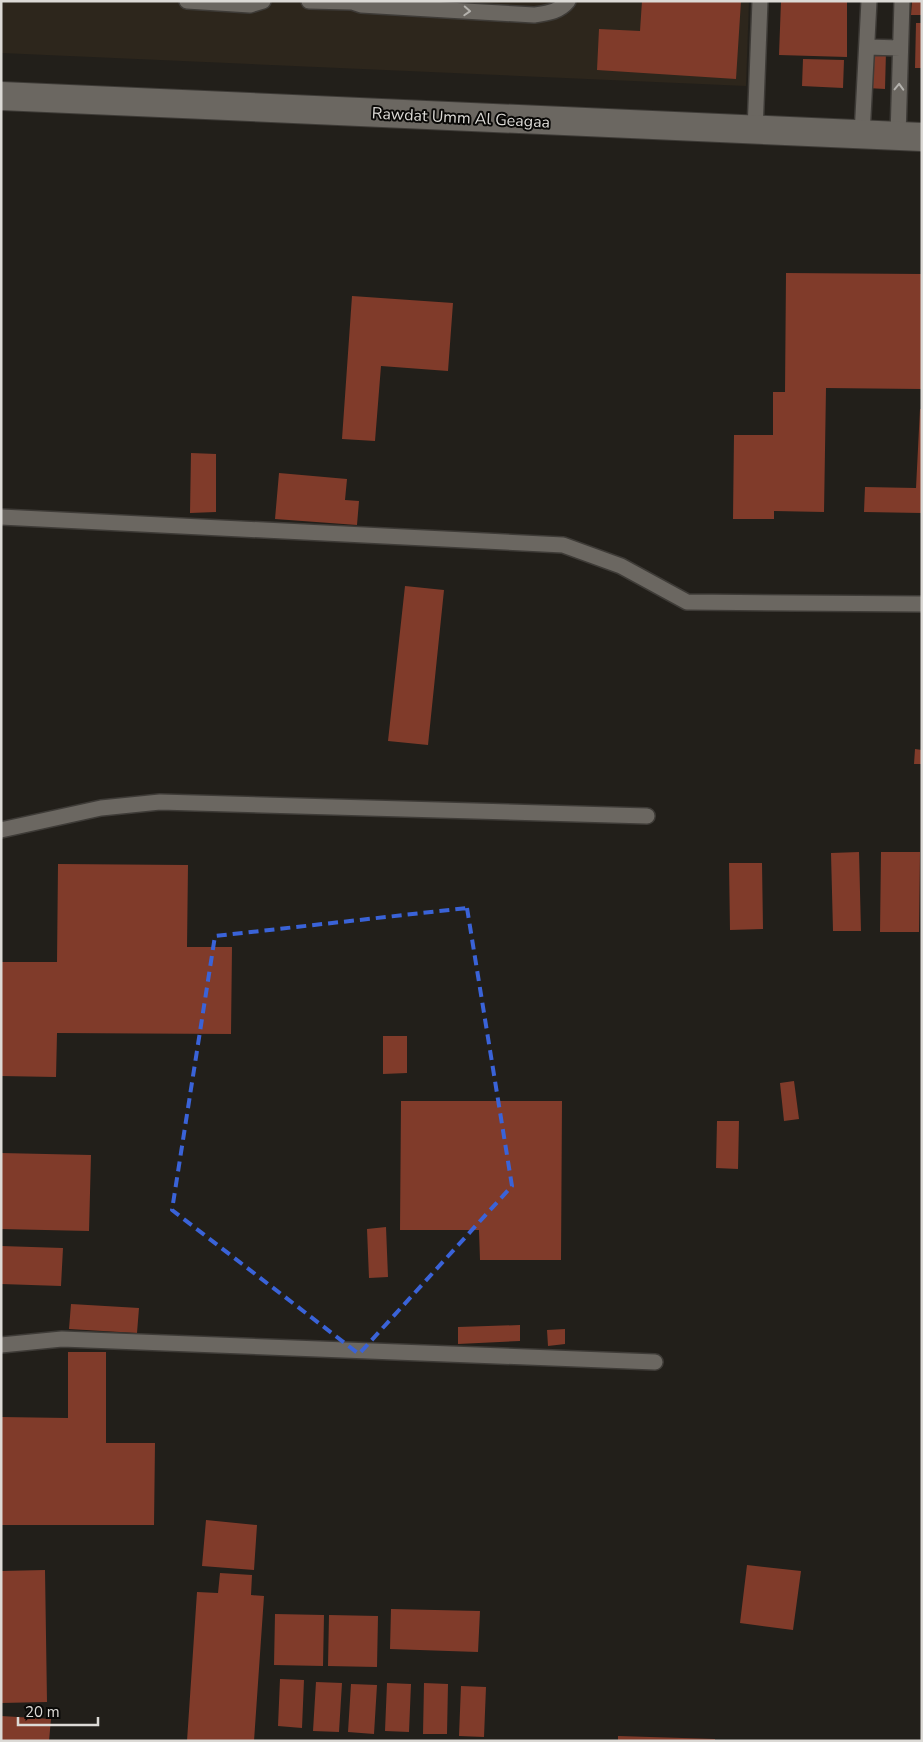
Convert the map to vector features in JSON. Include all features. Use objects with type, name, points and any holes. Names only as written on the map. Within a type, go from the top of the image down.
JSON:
[{"type":"street","name":"Rawdat Umm Al Geagaa","points":[[1,96],[755,131],[910,136]]},
{"type":"lane","points":[[187,1],[250,5],[263,1]]},
{"type":"lane","points":[[309,1],[350,2],[362,5],[534,15],[555,11],[564,6],[568,1]]},
{"type":"lane","points":[[755,131],[760,1]]},
{"type":"lane","points":[[862,135],[869,1]]},
{"type":"lane","points":[[902,1],[900,48],[910,136]]},
{"type":"lane","points":[[867,47],[900,48]]},
{"type":"lane","points":[[1,517],[563,545],[621,566],[687,602],[922,604]]},
{"type":"lane","points":[[1,830],[101,808],[160,802],[647,816]]},
{"type":"lane","points":[[1,1346],[62,1339],[655,1362]]},
{"type":"highlighted area","points":[[467,908],[512,1186],[359,1354],[172,1210],[215,936]]},
{"type":"shaded area","points":[[1,1],[749,1],[746,86],[1,53]]},
{"type":"building","points":[[642,1],[741,1],[736,79],[597,70],[599,29],[640,31]]},
{"type":"building","points":[[781,1],[847,1],[847,57],[779,55]]},
{"type":"building","points":[[912,1],[922,1],[922,15],[911,15]]},
{"type":"building","points":[[916,23],[922,23],[922,68],[915,68]]},
{"type":"building","points":[[869,51],[886,51],[885,89],[867,88]]},
{"type":"building","points":[[803,59],[844,60],[843,88],[802,86]]},
{"type":"building","points":[[786,273],[922,274],[921,389],[826,388],[824,512],[774,511],[774,519],[733,519],[734,435],[773,435],[773,392],[785,392]]},
{"type":"building","points":[[352,296],[453,303],[448,371],[381,366],[375,441],[342,439]]},
{"type":"building","points":[[920,409],[922,409],[922,513],[864,512],[865,487],[916,488]]},
{"type":"building","points":[[191,453],[216,454],[216,512],[190,513]]},
{"type":"building","points":[[279,473],[347,479],[345,500],[359,501],[357,525],[275,519]]},
{"type":"building","points":[[405,586],[444,590],[428,745],[388,741]]},
{"type":"building","points":[[915,749],[922,750],[922,764],[914,764]]},
{"type":"building","points":[[859,852],[861,931],[833,931],[831,853]]},
{"type":"building","points":[[881,852],[920,852],[919,932],[880,932]]},
{"type":"building","points":[[729,863],[762,863],[763,929],[730,930]]},
{"type":"building","points":[[58,864],[188,865],[187,947],[232,947],[231,1034],[57,1033],[56,1077],[1,1076],[1,962],[57,962]]},
{"type":"building","points":[[383,1036],[407,1036],[407,1073],[383,1074]]},
{"type":"building","points":[[794,1081],[799,1119],[784,1121],[780,1083]]},
{"type":"building","points":[[401,1101],[562,1101],[561,1260],[480,1260],[479,1230],[400,1230]]},
{"type":"building","points":[[717,1121],[739,1121],[738,1169],[716,1168]]},
{"type":"building","points":[[1,1153],[91,1155],[89,1231],[1,1229]]},
{"type":"building","points":[[386,1227],[388,1277],[369,1278],[367,1229]]},
{"type":"building","points":[[1,1246],[63,1248],[61,1286],[1,1284]]},
{"type":"building","points":[[71,1304],[139,1308],[137,1333],[69,1329]]},
{"type":"building","points":[[520,1325],[520,1341],[458,1344],[458,1327]]},
{"type":"building","points":[[565,1329],[565,1344],[548,1346],[547,1330]]},
{"type":"building","points":[[68,1352],[106,1352],[106,1443],[155,1443],[154,1525],[1,1525],[1,1417],[68,1418]]},
{"type":"building","points":[[206,1520],[257,1525],[254,1570],[202,1566]]},
{"type":"building","points":[[747,1565],[801,1571],[793,1630],[740,1623]]},
{"type":"building","points":[[45,1570],[47,1702],[1,1703],[1,1571]]},
{"type":"building","points":[[220,1573],[252,1575],[251,1595],[264,1596],[254,1741],[187,1741],[197,1592],[218,1593]]},
{"type":"building","points":[[391,1609],[480,1611],[478,1652],[390,1649]]},
{"type":"building","points":[[275,1614],[324,1615],[323,1666],[274,1665]]},
{"type":"building","points":[[329,1615],[378,1616],[377,1667],[328,1666]]},
{"type":"building","points":[[280,1679],[304,1680],[302,1728],[278,1726]]},
{"type":"building","points":[[316,1682],[342,1683],[339,1732],[313,1731]]},
{"type":"building","points":[[387,1683],[411,1684],[409,1732],[385,1731]]},
{"type":"building","points":[[424,1683],[448,1684],[447,1734],[423,1734]]},
{"type":"building","points":[[351,1684],[377,1685],[374,1734],[348,1732]]},
{"type":"building","points":[[461,1686],[486,1687],[484,1737],[459,1736]]},
{"type":"building","points":[[1,1716],[51,1719],[49,1741],[1,1741]]},
{"type":"building","points":[[618,1736],[715,1739],[715,1741],[618,1741]]}]
